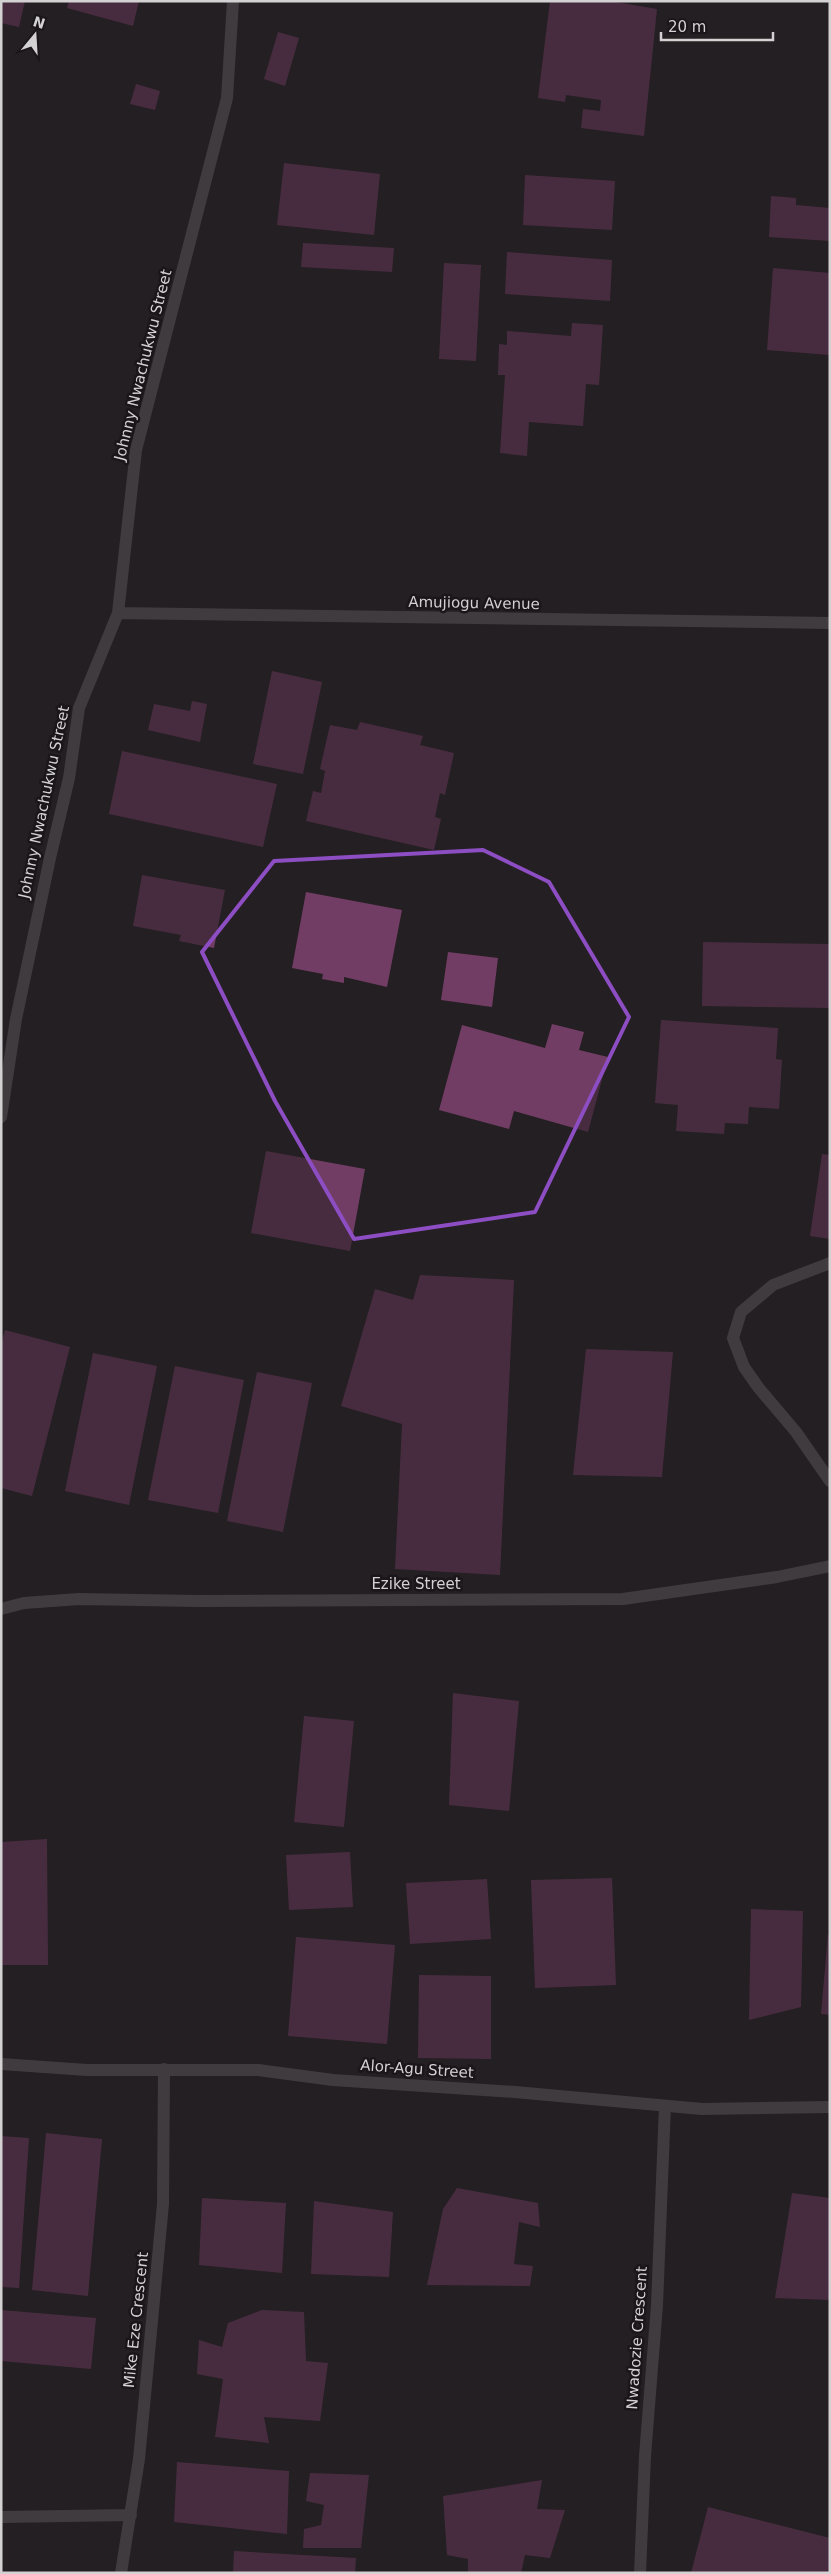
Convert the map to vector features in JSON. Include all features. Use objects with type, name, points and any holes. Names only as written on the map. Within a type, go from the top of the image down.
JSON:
[{"type":"street","name":"Johnny Nwachukwu Street","points":[[1,1117],[16,1019],[69,778],[79,708],[118,613],[136,450],[227,98],[232,1]]},
{"type":"street","name":"Amujiogu Avenue","points":[[118,613],[830,624]]},
{"type":"street","points":[[830,1263],[774,1285],[741,1312],[733,1338],[749,1374],[796,1432],[830,1481]]},
{"type":"street","name":"Ezike Street","points":[[1,1609],[24,1603],[79,1599],[142,1598],[199,1601],[623,1599],[777,1577],[830,1566]]},
{"type":"street","name":"Alor-Agu Street","points":[[1,2064],[87,2070],[258,2070],[334,2080],[515,2092],[702,2110],[830,2107]]},
{"type":"street","name":"Mike Eze Crescent","points":[[122,2573],[131,2515],[163,2204],[164,2069]]},
{"type":"street","name":"Nwadozie Crescent","points":[[640,2573],[645,2456],[657,2305],[664,2106]]},
{"type":"street","points":[[1,2517],[131,2515]]},
{"type":"highlighted area","points":[[483,850],[549,882],[629,1017],[535,1212],[354,1239],[275,1101],[202,952],[274,861]]},
{"type":"building","points":[[1,1],[25,1],[19,27],[1,23]]},
{"type":"building","points":[[69,1],[139,1],[133,26],[67,8]]},
{"type":"building","points":[[550,1],[610,1],[657,9],[644,136],[581,128],[583,109],[600,111],[601,100],[566,95],[565,102],[538,98]]},
{"type":"building","points":[[278,32],[299,38],[285,86],[264,79]]},
{"type":"building","points":[[136,84],[160,91],[155,110],[130,104]]},
{"type":"building","points":[[284,163],[380,174],[374,235],[277,225]]},
{"type":"building","points":[[525,175],[615,181],[612,230],[523,225]]},
{"type":"building","points":[[771,196],[796,198],[796,205],[830,208],[830,241],[769,237]]},
{"type":"building","points":[[303,243],[394,248],[392,272],[301,267]]},
{"type":"building","points":[[507,252],[612,260],[610,301],[505,294]]},
{"type":"building","points":[[444,263],[481,265],[476,361],[439,359]]},
{"type":"building","points":[[773,268],[830,273],[830,355],[767,350]]},
{"type":"building","points":[[572,323],[603,325],[599,385],[586,384],[583,426],[529,422],[527,456],[500,453],[505,375],[498,375],[499,344],[507,345],[507,331],[571,336]]},
{"type":"building","points":[[272,671],[322,682],[303,774],[253,764]]},
{"type":"building","points":[[192,701],[207,704],[200,742],[148,730],[154,704],[190,711]]},
{"type":"building","points":[[360,722],[423,736],[420,745],[454,753],[445,795],[440,793],[435,817],[441,819],[434,850],[306,821],[313,791],[321,793],[325,771],[320,769],[330,725],[357,730]]},
{"type":"building","points":[[122,751],[277,784],[263,847],[109,814]]},
{"type":"building","points":[[142,875],[225,890],[214,948],[179,941],[181,935],[133,926]]},
{"type":"building","points":[[306,892],[402,910],[387,987],[344,977],[344,983],[322,979],[323,974],[292,968]]},
{"type":"building","points":[[703,942],[830,944],[830,1008],[702,1006]]},
{"type":"building","points":[[448,952],[498,958],[492,1007],[441,1000]]},
{"type":"building","points":[[661,1020],[778,1028],[776,1059],[782,1060],[779,1109],[749,1107],[748,1124],[725,1123],[724,1134],[676,1131],[678,1105],[655,1103]]},
{"type":"building","points":[[552,1024],[584,1032],[579,1050],[608,1057],[588,1132],[514,1111],[509,1129],[439,1110],[462,1025],[545,1048]]},
{"type":"building","points":[[266,1151],[365,1169],[350,1251],[251,1233]]},
{"type":"building","points":[[822,1154],[830,1155],[830,1239],[810,1236]]},
{"type":"building","points":[[420,1275],[514,1280],[500,1575],[395,1569],[402,1424],[341,1406],[375,1289],[413,1300]]},
{"type":"building","points":[[5,1330],[70,1347],[32,1496],[1,1488],[1,1344]]},
{"type":"building","points":[[586,1349],[673,1352],[662,1477],[573,1475]]},
{"type":"building","points":[[93,1353],[157,1366],[129,1505],[65,1491]]},
{"type":"building","points":[[175,1366],[244,1380],[218,1513],[148,1500]]},
{"type":"building","points":[[257,1372],[312,1383],[283,1532],[227,1521]]},
{"type":"building","points":[[453,1693],[519,1701],[509,1811],[449,1805]]},
{"type":"building","points":[[304,1716],[354,1721],[344,1827],[294,1822]]},
{"type":"building","points":[[47,1839],[48,1965],[1,1965],[1,1842]]},
{"type":"building","points":[[350,1852],[353,1907],[289,1910],[286,1855]]},
{"type":"building","points":[[612,1878],[616,1985],[535,1988],[531,1880]]},
{"type":"building","points":[[487,1879],[491,1939],[410,1944],[406,1883]]},
{"type":"building","points":[[751,1909],[803,1911],[801,2007],[749,2020]]},
{"type":"building","points":[[828,1934],[830,1934],[830,2015],[821,2014]]},
{"type":"building","points":[[296,1937],[395,1945],[387,2044],[288,2036]]},
{"type":"building","points":[[419,1975],[491,1976],[491,2059],[418,2058]]},
{"type":"building","points":[[46,2133],[102,2139],[88,2296],[32,2290]]},
{"type":"building","points":[[1,2136],[29,2138],[19,2288],[1,2287]]},
{"type":"building","points":[[457,2188],[538,2203],[540,2227],[519,2222],[514,2264],[533,2266],[530,2286],[427,2285],[443,2209]]},
{"type":"building","points":[[792,2193],[830,2198],[830,2300],[775,2298]]},
{"type":"building","points":[[202,2198],[286,2203],[282,2273],[199,2265]]},
{"type":"building","points":[[314,2201],[393,2212],[389,2277],[311,2274]]},
{"type":"building","points":[[1,2310],[96,2318],[91,2369],[1,2361]]},
{"type":"building","points":[[262,2310],[304,2312],[306,2361],[328,2363],[320,2421],[264,2417],[269,2443],[215,2437],[223,2379],[197,2374],[199,2340],[222,2347],[228,2323]]},
{"type":"building","points":[[177,2462],[289,2471],[287,2534],[174,2522]]},
{"type":"building","points":[[310,2473],[369,2475],[361,2548],[303,2548],[304,2529],[321,2525],[324,2505],[306,2501]]},
{"type":"building","points":[[542,2480],[537,2509],[565,2510],[550,2558],[525,2555],[521,2573],[468,2573],[468,2559],[447,2555],[443,2496]]},
{"type":"building","points":[[708,2507],[830,2538],[830,2573],[691,2573]]},
{"type":"building","points":[[234,2551],[356,2558],[355,2573],[233,2573]]}]
